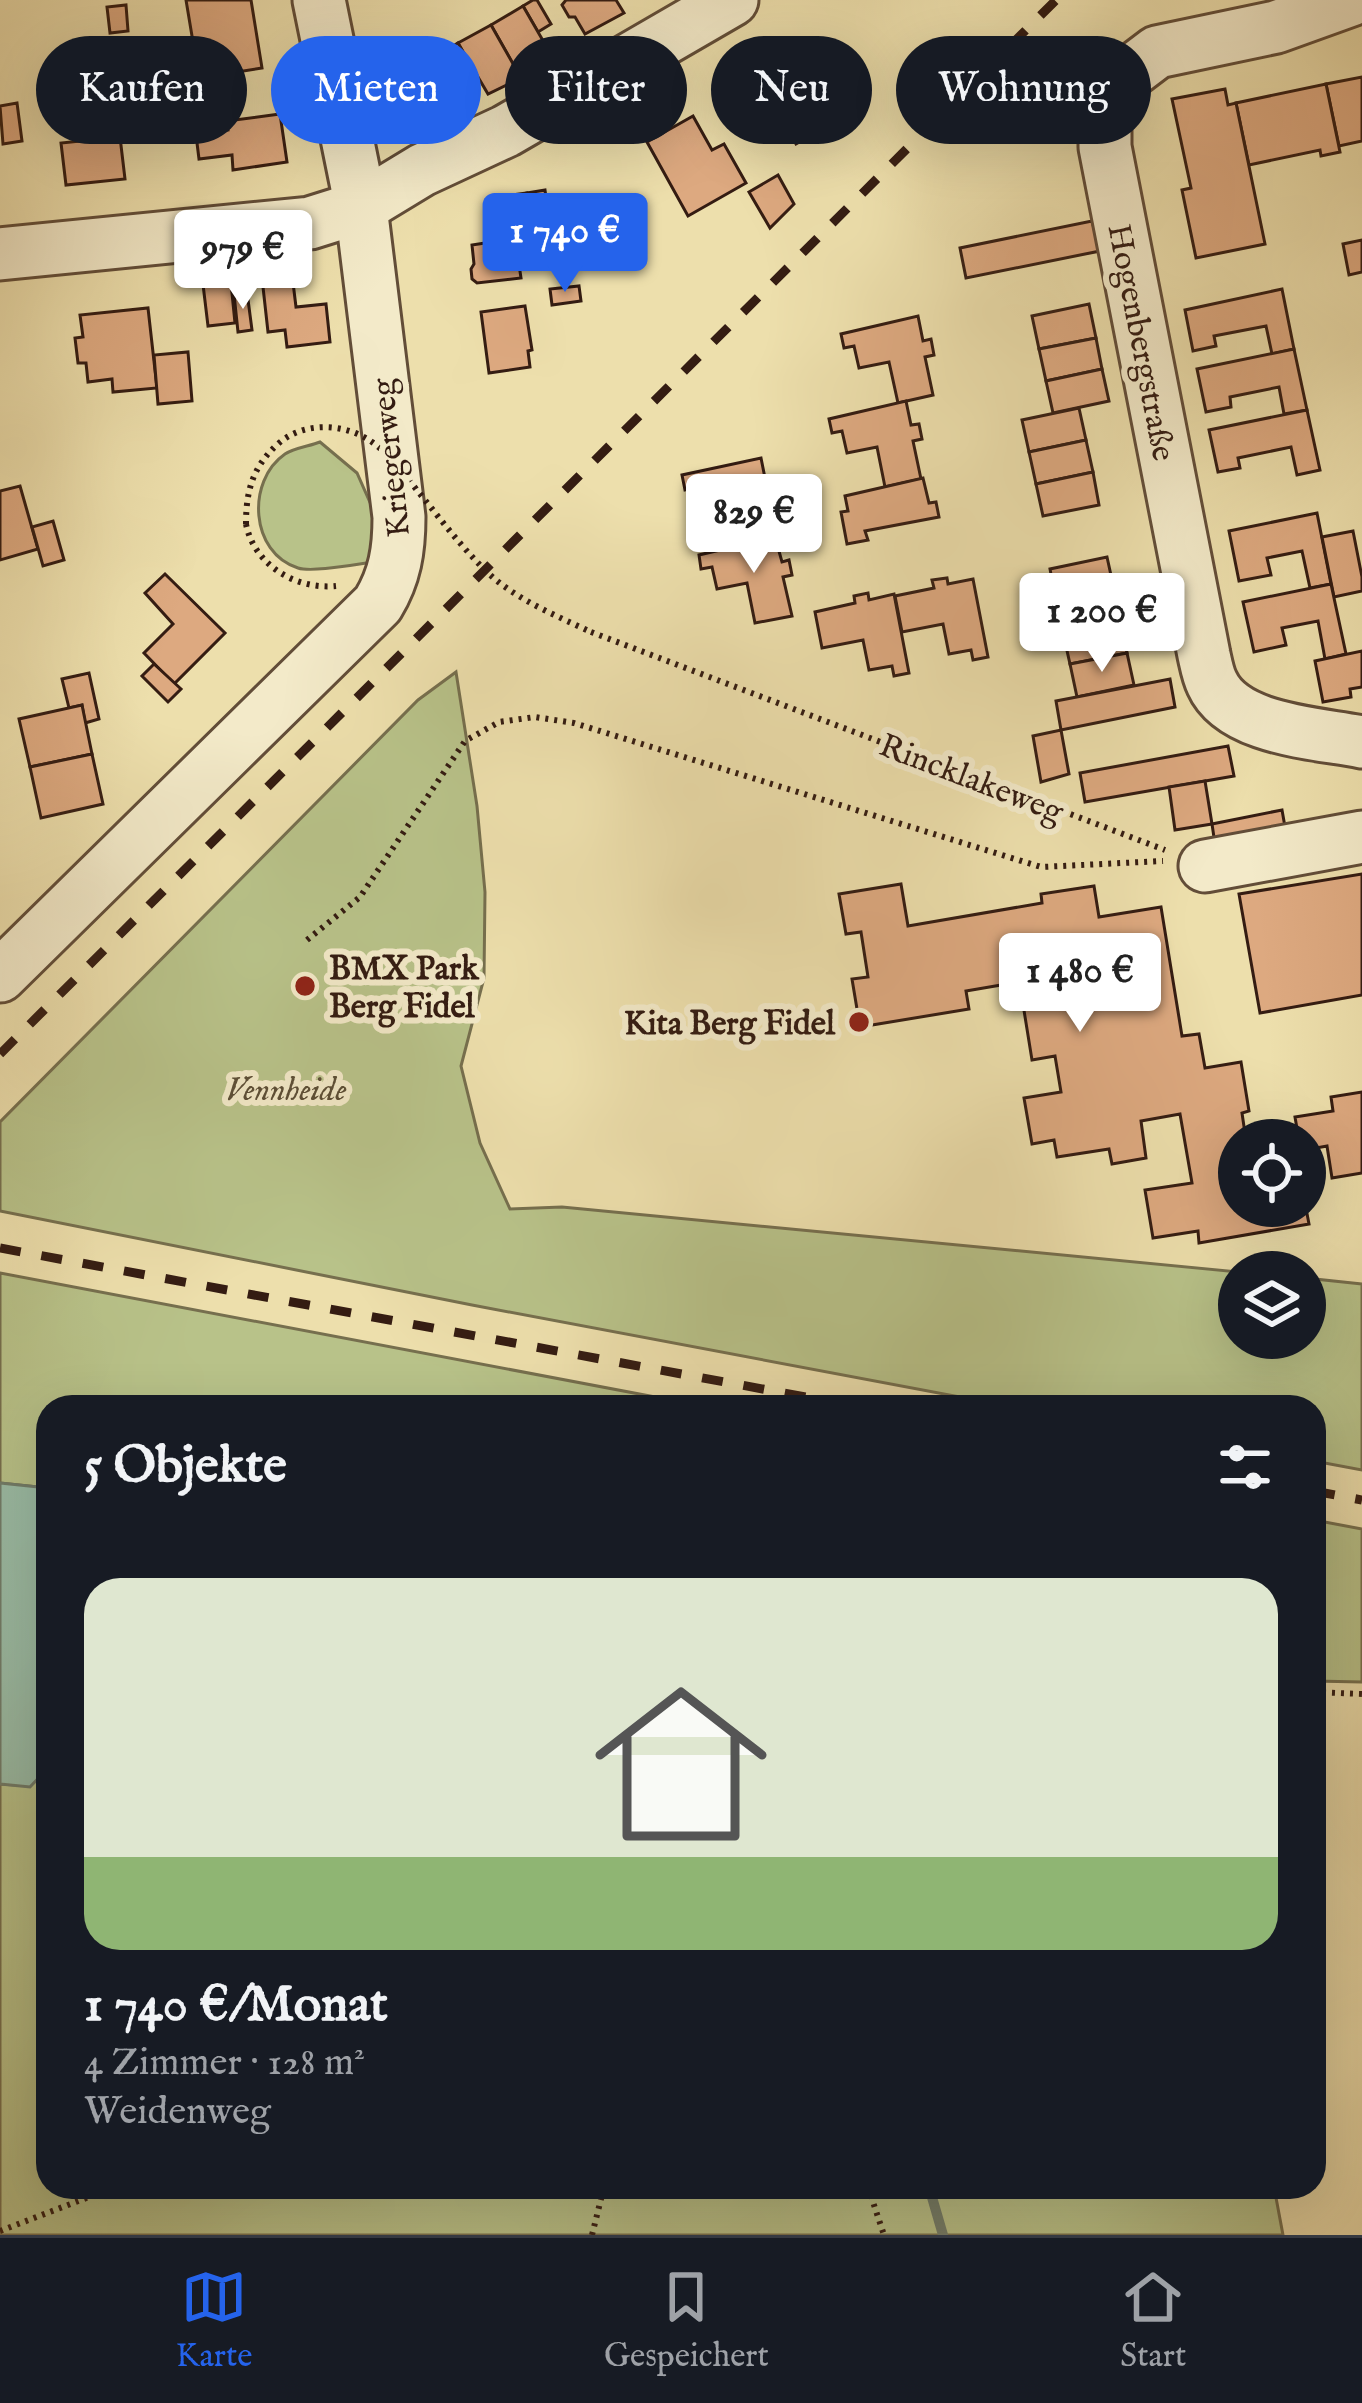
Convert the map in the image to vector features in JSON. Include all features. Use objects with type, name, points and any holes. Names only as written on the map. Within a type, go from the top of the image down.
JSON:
[{"type":"street","name":"Kriegerweg","points":[[0,976],[378,604],[399,554],[399,517],[361,207],[319,0]]},
{"type":"street","points":[[0,254],[310,224],[361,207],[422,170],[506,131],[732,0]]},
{"type":"street","name":"Hogenbergstraße","points":[[1351,0],[1276,27],[1157,52],[1124,77],[1105,112],[1105,147],[1212,685],[1226,704],[1251,720],[1362,742]]},
{"type":"street","points":[[1198,863],[1362,837]]},
{"type":"path","name":"Rincklakeweg","points":[[386,590],[371,584],[322,587],[296,583],[266,562],[249,541],[250,480],[263,457],[288,436],[311,427],[338,428],[369,440],[392,459],[490,575],[525,601],[590,632],[1198,863]]},
{"type":"path","points":[[307,940],[361,897],[465,741],[499,722],[536,717],[574,723],[1041,867],[1198,863]]},
{"type":"path","points":[[1326,1692],[1362,1694]]},
{"type":"path","points":[[0,2231],[84,2199]]},
{"type":"path","points":[[592,2235],[601,2199]]},
{"type":"path","points":[[872,2199],[884,2235]]},
{"type":"green space","points":[[320,442],[357,473],[372,507],[381,561],[305,569],[282,560],[270,548],[259,516],[264,481],[285,454]]},
{"type":"green space","name":"Vennheide","points":[[456,672],[485,892],[484,978],[461,1066],[480,1143],[510,1209],[562,1207],[1218,1270],[1218,1359],[1326,1359],[1326,1280],[1362,1284],[1362,1470],[1326,1463],[1326,1395],[949,1395],[0,1211],[0,1122],[418,700]]},
{"type":"green space","points":[[0,1273],[645,1395],[36,1395],[36,1487],[0,1483]]},
{"type":"green space","points":[[1326,1522],[1362,1529],[1362,1682],[1326,1681]]},
{"type":"green space","points":[[36,1780],[36,2199],[1276,2199],[1283,2235],[0,2235],[0,1784],[30,1786]]},
{"type":"shaded area","points":[[0,1483],[36,1487],[36,1781],[30,1787],[0,1784]]},
{"type":"building","points":[[186,0],[251,0],[262,68],[247,70],[247,36],[192,36]]},
{"type":"building","points":[[533,0],[551,24],[538,32],[523,6]]},
{"type":"building","points":[[566,0],[616,0],[624,13],[585,34],[562,5]]},
{"type":"building","points":[[126,5],[128,31],[110,33],[107,7]]},
{"type":"building","points":[[523,6],[540,36],[505,36],[505,50],[491,25]]},
{"type":"building","points":[[491,25],[505,50],[505,86],[488,94],[481,82],[481,36],[471,36]]},
{"type":"building","points":[[1362,77],[1362,141],[1339,146],[1326,84]]},
{"type":"building","points":[[1326,84],[1340,152],[1321,156],[1320,150],[1249,165],[1236,103]]},
{"type":"building","points":[[1225,89],[1228,105],[1236,103],[1265,244],[1196,258],[1182,190],[1191,188],[1172,99]]},
{"type":"building","points":[[17,103],[22,141],[3,144],[0,106]]},
{"type":"building","points":[[271,115],[271,144],[284,144],[287,162],[233,170],[232,155],[199,159],[197,144],[247,144],[247,118]]},
{"type":"building","points":[[693,116],[712,150],[724,144],[746,183],[688,216],[648,144],[687,144],[687,119]]},
{"type":"building","points":[[61,144],[121,144],[125,179],[66,185]]},
{"type":"building","points":[[778,175],[794,204],[770,228],[749,192]]},
{"type":"building","points":[[545,190],[551,237],[534,238],[527,193]]},
{"type":"building","points":[[527,193],[535,248],[517,251],[521,278],[477,283],[472,279],[472,245],[498,241],[490,198]]},
{"type":"building","points":[[1092,221],[1100,251],[966,278],[960,248]]},
{"type":"building","points":[[1362,240],[1362,272],[1349,275],[1343,244]]},
{"type":"building","points":[[291,266],[296,307],[326,304],[330,342],[287,347],[285,330],[268,332],[261,269]]},
{"type":"building","points":[[230,273],[235,323],[208,326],[202,276]]},
{"type":"building","points":[[579,286],[581,301],[552,305],[550,289]]},
{"type":"building","points":[[1282,289],[1294,349],[1272,354],[1266,326],[1214,336],[1216,346],[1193,351],[1185,310]]},
{"type":"building","points":[[247,292],[252,330],[238,332],[234,294]]},
{"type":"building","points":[[1089,304],[1096,338],[1039,349],[1032,316]]},
{"type":"building","points":[[525,306],[530,367],[489,373],[481,312]]},
{"type":"building","points":[[148,308],[157,388],[113,392],[112,379],[88,382],[86,363],[78,363],[75,338],[83,337],[80,315]]},
{"type":"building","points":[[918,316],[923,341],[931,339],[934,355],[925,357],[933,395],[898,403],[889,362],[859,368],[854,346],[844,348],[841,334]]},
{"type":"building","points":[[1096,338],[1102,369],[1046,381],[1039,349]]},
{"type":"building","points":[[1294,349],[1307,410],[1284,414],[1279,387],[1230,397],[1231,407],[1206,412],[1197,369]]},
{"type":"building","points":[[188,352],[192,401],[158,404],[154,355]]},
{"type":"building","points":[[1102,369],[1109,401],[1053,413],[1046,381]]},
{"type":"building","points":[[906,401],[911,425],[919,424],[922,439],[913,441],[921,479],[885,487],[877,447],[847,453],[842,431],[832,433],[829,419]]},
{"type":"building","points":[[1079,408],[1086,440],[1029,452],[1022,420]]},
{"type":"building","points":[[1307,410],[1320,470],[1297,475],[1291,447],[1238,458],[1240,468],[1218,472],[1209,430]]},
{"type":"building","points":[[1086,440],[1093,472],[1036,484],[1029,452]]},
{"type":"building","points":[[761,458],[766,483],[773,481],[776,496],[767,498],[775,537],[739,545],[731,505],[701,511],[697,487],[685,490],[682,475]]},
{"type":"building","points":[[1093,472],[1099,505],[1043,516],[1036,484]]},
{"type":"building","points":[[923,478],[929,503],[936,502],[939,517],[865,531],[868,540],[847,544],[841,512],[848,511],[845,496]]},
{"type":"building","points":[[20,486],[38,549],[0,560],[0,491]]},
{"type":"building","points":[[1317,513],[1331,584],[1310,588],[1302,551],[1267,558],[1271,575],[1239,581],[1229,531]]},
{"type":"building","points":[[53,521],[64,560],[43,566],[32,527]]},
{"type":"building","points":[[1353,531],[1362,591],[1334,597],[1322,537]]},
{"type":"building","points":[[775,537],[782,562],[789,560],[792,575],[783,577],[792,616],[755,623],[747,583],[717,589],[712,567],[701,569],[699,555]]},
{"type":"building","points":[[1107,557],[1114,589],[1056,601],[1050,569]]},
{"type":"building","points":[[165,574],[225,633],[174,684],[144,653],[173,624],[145,593]]},
{"type":"building","points":[[947,578],[948,584],[973,579],[988,657],[973,660],[971,650],[949,654],[943,624],[902,632],[895,596],[934,588],[932,580]]},
{"type":"building","points":[[1331,584],[1346,654],[1325,659],[1318,621],[1282,628],[1286,645],[1254,652],[1243,602]]},
{"type":"building","points":[[1114,589],[1120,620],[1063,633],[1056,601]]},
{"type":"building","points":[[868,593],[869,600],[894,594],[909,673],[894,676],[892,666],[869,670],[863,640],[822,648],[815,612],[855,603],[854,596]]},
{"type":"building","points":[[1120,620],[1127,653],[1070,664],[1063,633]]},
{"type":"building","points":[[1362,651],[1362,687],[1350,689],[1351,697],[1323,702],[1315,661]]},
{"type":"building","points":[[1127,653],[1134,685],[1077,697],[1070,664]]},
{"type":"building","points":[[154,664],[181,689],[168,702],[142,676]]},
{"type":"building","points":[[89,673],[99,719],[85,723],[82,705],[69,708],[62,679]]},
{"type":"building","points":[[1170,679],[1175,707],[1061,730],[1056,701]]},
{"type":"building","points":[[82,705],[92,754],[30,767],[19,719]]},
{"type":"building","points":[[1061,730],[1069,774],[1041,782],[1033,736]]},
{"type":"building","points":[[1228,746],[1234,776],[1085,802],[1080,773]]},
{"type":"building","points":[[92,754],[103,804],[41,818],[30,767]]},
{"type":"building","points":[[1205,781],[1212,824],[1175,830],[1169,787]]},
{"type":"building","points":[[1282,810],[1287,838],[1216,851],[1212,824]]},
{"type":"building","points":[[1362,874],[1362,995],[1260,1013],[1239,894]]},
{"type":"building","points":[[901,884],[908,926],[1042,903],[1041,894],[1094,886],[1099,917],[1161,907],[1182,1036],[1199,1034],[1205,1068],[1241,1062],[1249,1111],[1242,1113],[1243,1119],[1218,1119],[1218,1227],[1292,1227],[1199,1243],[1198,1231],[1153,1238],[1145,1190],[1192,1183],[1180,1114],[1141,1121],[1146,1158],[1112,1164],[1109,1149],[1057,1157],[1054,1140],[1032,1144],[1024,1098],[1061,1092],[1055,1056],[1032,1060],[1022,998],[1010,1000],[1007,984],[966,991],[969,1009],[860,1027],[852,979],[868,977],[861,932],[846,934],[839,894]]},
{"type":"building","points":[[1362,1092],[1362,1173],[1332,1178],[1326,1119],[1295,1119],[1333,1111],[1331,1097]]},
{"type":"waterway","points":[[932,2199],[943,2235]]},
{"type":"railway","points":[[0,1054],[1056,0]]},
{"type":"railway","points":[[0,1248],[795,1395]]},
{"type":"railway","points":[[1326,1493],[1362,1500]]},
{"type":"place","name":"BMX Park Berg Fidel","points":[[305,986]]},
{"type":"place","name":"Kita Berg Fidel","points":[[859,1022]]}]
